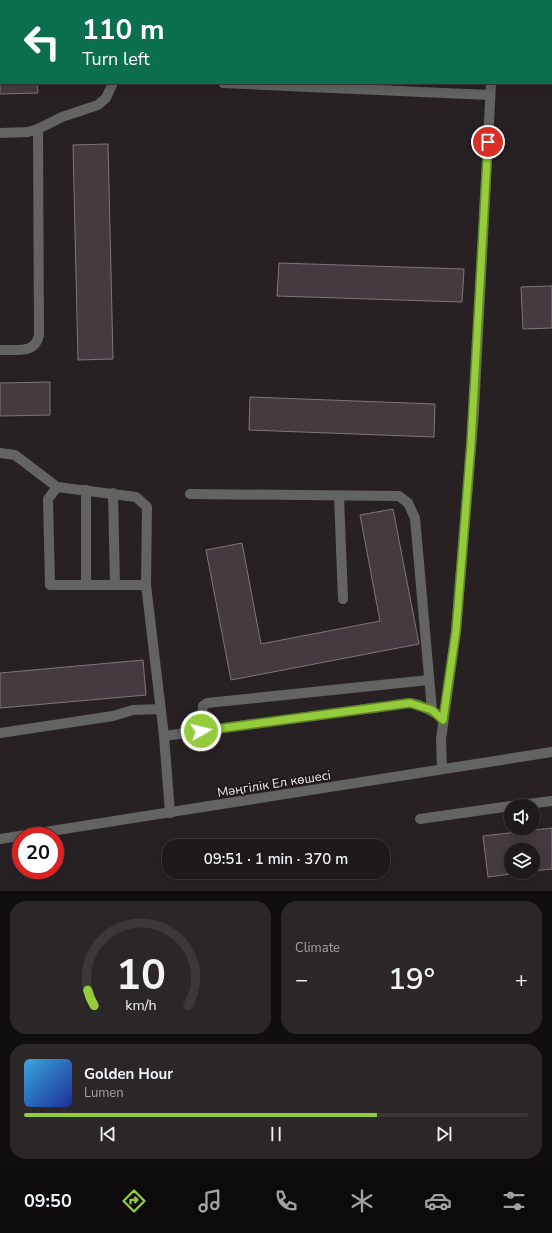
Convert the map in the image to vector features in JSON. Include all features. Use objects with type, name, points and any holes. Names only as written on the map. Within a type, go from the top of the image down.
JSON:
[{"type":"street","points":[[0,133],[28,132],[38,130],[62,117],[98,105],[106,98],[113,84]]},
{"type":"street","points":[[245,84],[490,95]]},
{"type":"street","points":[[442,769],[441,739],[456,631],[474,412],[491,84]]},
{"type":"street","points":[[0,350],[30,349],[35,345],[39,335],[38,130]]},
{"type":"street","points":[[0,453],[15,455],[56,487],[136,497],[147,507],[146,585],[164,736],[170,813]]},
{"type":"street","points":[[56,487],[48,498],[50,585],[146,585]]},
{"type":"street","points":[[86,490],[86,585]]},
{"type":"street","points":[[113,493],[115,585]]},
{"type":"street","points":[[190,494],[399,496],[408,504],[415,518],[432,710]]},
{"type":"street","points":[[339,496],[343,600]]},
{"type":"street","points":[[201,731],[203,706],[207,703],[429,680]]},
{"type":"street","points":[[164,736],[410,703],[432,710],[443,720]]},
{"type":"street","points":[[0,733],[113,716],[133,710],[161,709]]},
{"type":"street","name":"Мәңгілік Ел көшесі","points":[[0,839],[410,776],[442,769],[552,752]]},
{"type":"street","points":[[540,802],[552,801]]},
{"type":"street","points":[[420,819],[504,807]]},
{"type":"building","points":[[0,84],[37,84],[38,93],[0,94]]},
{"type":"building","points":[[108,144],[113,359],[78,360],[73,145]]},
{"type":"building","points":[[279,263],[464,269],[462,302],[277,296]]},
{"type":"building","points":[[552,286],[552,328],[523,329],[521,287]]},
{"type":"building","points":[[50,382],[50,415],[0,416],[0,383]]},
{"type":"building","points":[[250,397],[435,404],[434,437],[249,430]]},
{"type":"building","points":[[393,509],[419,644],[231,680],[206,550],[242,543],[261,644],[380,621],[360,515]]},
{"type":"building","points":[[143,660],[146,695],[0,708],[0,673]]},
{"type":"building","points":[[552,828],[552,869],[540,870],[540,843],[504,843],[504,875],[488,877],[483,836],[504,834],[504,835],[540,835],[540,829]]},
{"type":"route","points":[[201,731],[410,703],[432,710],[443,720],[456,631],[471,444],[488,142]]}]
